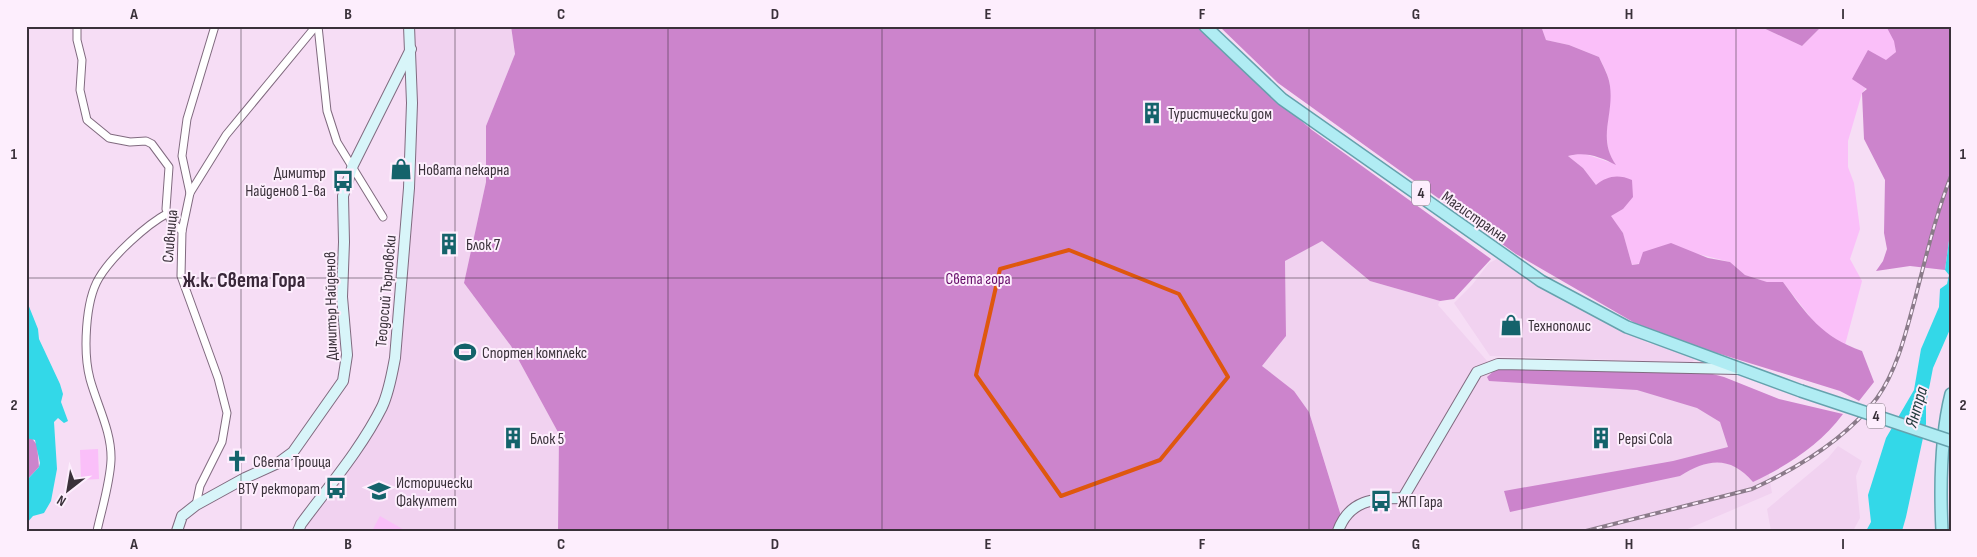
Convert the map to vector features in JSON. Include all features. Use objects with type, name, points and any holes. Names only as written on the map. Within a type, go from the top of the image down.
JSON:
[{"type":"main road","name":"Магистрална","points":[[1205,26],[1282,99],[1483,242],[1575,301],[1649,336],[1801,391],[1951,441]]},
{"type":"main road","name":"Магистрална","points":[[1211,26],[1266,81],[1354,147],[1544,277],[1649,336]]},
{"type":"main road","points":[[1940,531],[1945,426],[1951,394]]},
{"type":"street","points":[[77,26],[77,40],[82,60],[80,90],[87,120],[109,138],[130,142],[146,141],[152,144],[169,167],[168,214],[171,221],[182,231]]},
{"type":"street","points":[[190,193],[182,156],[187,119],[215,26]]},
{"type":"street","points":[[317,26],[327,112],[337,142],[354,165],[383,217]]},
{"type":"street","name":"Сливница","points":[[177,531],[182,516],[196,505],[200,486],[222,442],[227,413],[218,378],[181,276],[182,231],[190,193],[226,135],[317,26]]},
{"type":"street","name":"Теодосий Търновски","points":[[298,531],[383,406],[395,358],[409,188],[412,103],[409,26]]},
{"type":"street","name":"Димитър Найденов","points":[[196,505],[245,478],[278,463],[293,452],[343,381],[347,355],[342,297],[343,196],[354,165],[411,49]]},
{"type":"street","points":[[97,531],[111,459],[87,360],[88,322],[92,296],[98,278],[114,259],[154,220],[168,214]]},
{"type":"street","points":[[1338,531],[1342,519],[1350,509],[1368,501],[1403,498],[1477,372],[1498,364],[1738,369]]},
{"type":"highlighted area","points":[[1069,250],[1179,294],[1228,377],[1160,460],[1061,496],[976,375],[1000,269]]},
{"type":"shaded area","points":[[409,26],[511,26],[515,54],[486,126],[486,182],[464,283],[511,346],[559,434],[558,531],[298,531],[366,432],[389,385],[409,188]]},
{"type":"shaded area","points":[[1541,26],[1759,26],[1802,46],[1822,26],[1886,26],[1895,41],[1896,52],[1887,60],[1862,93],[1848,141],[1848,167],[1854,183],[1860,229],[1850,259],[1862,281],[1845,345],[1818,327],[1783,282],[1767,282],[1745,275],[1730,262],[1690,252],[1632,265],[1623,233],[1610,216],[1623,209],[1596,185],[1583,168],[1568,156],[1582,153],[1615,164],[1610,155],[1607,136],[1610,97],[1608,75],[1599,57],[1569,45],[1546,40]]},
{"type":"shaded area","points":[[1322,240],[1370,281],[1440,301],[1438,305],[1495,370],[1644,385],[1721,396],[1764,445],[1772,493],[1683,531],[1346,531],[1309,412],[1262,366],[1286,336],[1285,261]]},
{"type":"shaded area","points":[[1497,259],[1568,301],[1648,343],[1696,356],[1695,359],[1692,362],[1677,362],[1490,356],[1454,303],[1472,285],[1489,263]]},
{"type":"shaded area","points":[[1838,446],[1862,461],[1856,476],[1860,518],[1853,531],[1771,531],[1767,509],[1828,458]]},
{"type":"shaded area","points":[[98,449],[99,479],[81,480],[80,450]]},
{"type":"shaded area","points":[[380,516],[406,531],[372,531]]},
{"type":"green space","name":"Света гора","points":[[511,26],[1199,26],[1263,88],[1312,130],[1491,259],[1454,299],[1440,301],[1370,281],[1322,241],[1285,261],[1286,336],[1262,366],[1294,391],[1309,412],[1342,519],[1338,531],[558,531],[559,434],[511,346],[464,283],[486,182],[486,126],[515,54]]},
{"type":"green space","points":[[1219,26],[1541,26],[1546,40],[1569,45],[1599,57],[1610,86],[1611,97],[1607,136],[1610,155],[1616,165],[1593,156],[1581,154],[1568,156],[1583,168],[1596,185],[1613,177],[1632,180],[1633,197],[1623,209],[1611,216],[1623,233],[1632,265],[1639,264],[1643,252],[1671,243],[1708,258],[1730,262],[1745,275],[1767,282],[1783,282],[1816,324],[1836,339],[1862,351],[1874,382],[1859,401],[1840,391],[1652,333],[1516,254],[1278,83]]},
{"type":"green space","points":[[1759,26],[1822,26],[1802,46]]},
{"type":"green space","points":[[1886,26],[1951,26],[1951,226],[1945,270],[1910,266],[1876,271],[1883,261],[1887,249],[1884,233],[1885,180],[1864,139],[1862,93],[1867,89],[1852,79],[1868,50],[1886,60],[1896,52],[1894,41]]},
{"type":"green space","points":[[1506,368],[1697,370],[1724,377],[1779,399],[1843,414],[1824,435],[1802,454],[1753,482],[1745,474],[1728,464],[1710,463],[1690,470],[1680,476],[1510,512],[1504,491],[1673,461],[1728,447],[1720,422],[1697,408],[1637,390],[1489,381],[1487,377],[1495,370]]},
{"type":"green space","points":[[31,437],[37,445],[39,467],[26,481],[26,438]]},
{"type":"water","name":"Янтра","points":[[1951,226],[1951,327],[1933,368],[1926,404],[1926,424],[1906,517],[1902,531],[1866,531],[1871,522],[1868,495],[1886,438],[1914,390],[1921,349],[1939,307],[1940,289],[1947,284],[1949,275],[1945,270]]},
{"type":"water","points":[[26,299],[38,329],[39,339],[60,384],[63,394],[61,402],[68,421],[64,423],[58,418],[54,422],[57,469],[51,501],[44,513],[33,516],[26,524],[26,481],[39,467],[40,463],[35,440],[26,438]]},
{"type":"railway","points":[[1586,531],[1752,489],[1804,462],[1851,427],[1877,398],[1894,367],[1906,333],[1934,226],[1951,176]]},
{"type":"place","name":"Туристически дом","points":[[1152,113]]},
{"type":"place","name":"Новата пекарна","points":[[401,169]]},
{"type":"place","name":"Димитър Найденов 1-ва","points":[[343,181]]},
{"type":"place","name":"Блок 7","points":[[449,244]]},
{"type":"place","name":"Технополис","points":[[1511,325]]},
{"type":"place","name":"Спортен комплекс","points":[[465,352]]},
{"type":"place","name":"Блок 5","points":[[513,438]]},
{"type":"place","name":"Pepsi Cola","points":[[1601,438]]},
{"type":"place","name":"Света Троица","points":[[237,461]]},
{"type":"place","name":"ВТУ ректорат","points":[[336,488]]},
{"type":"place","name":"Исторически Факултет","points":[[379,491]]},
{"type":"place","name":"ЖП Гара","points":[[1381,501]]},
{"type":"district","name":"ж.к. Света Гора","points":[[244,280]]}]
